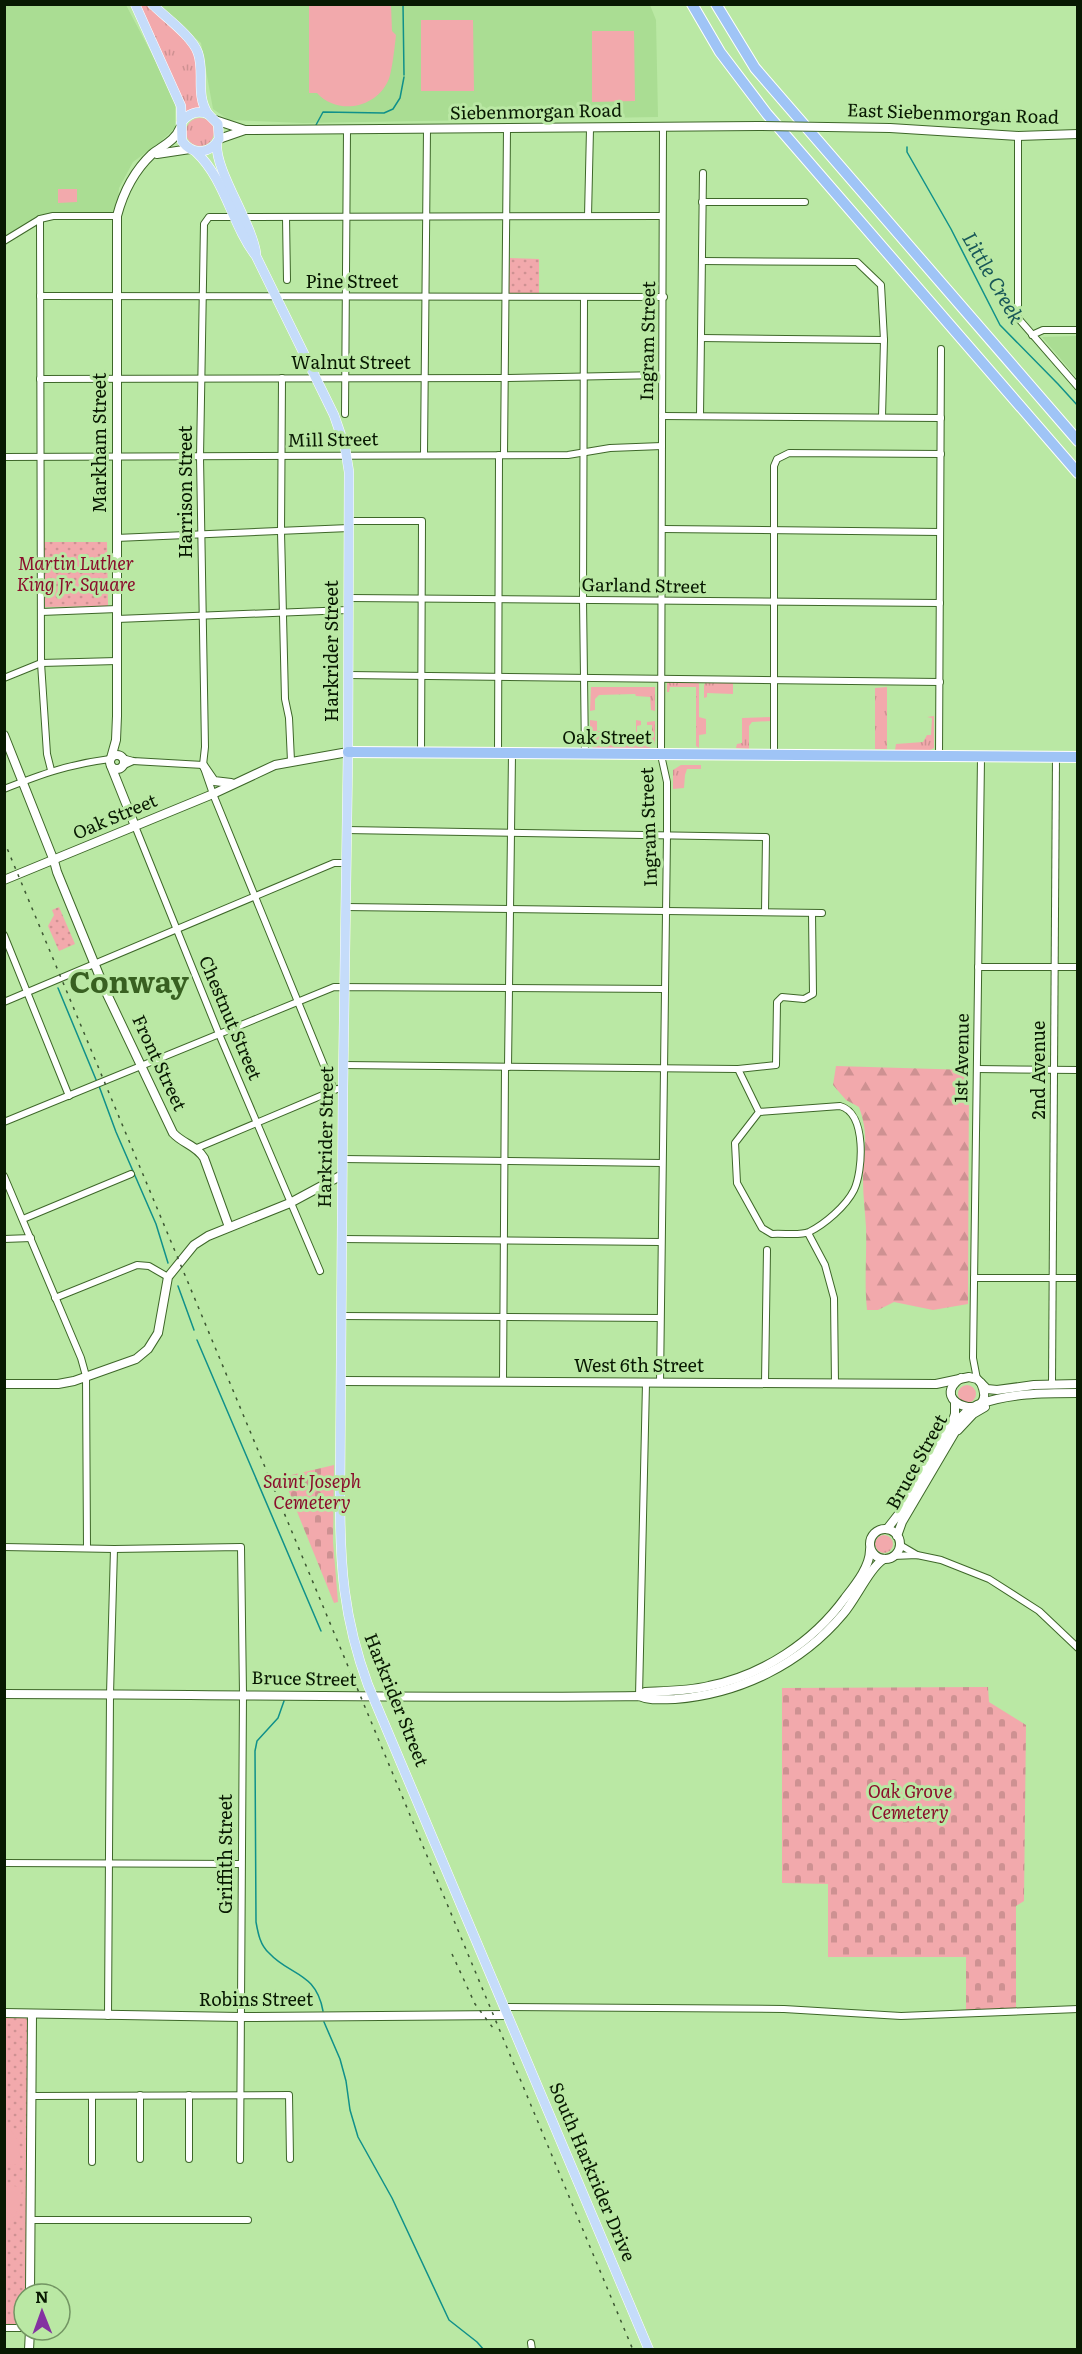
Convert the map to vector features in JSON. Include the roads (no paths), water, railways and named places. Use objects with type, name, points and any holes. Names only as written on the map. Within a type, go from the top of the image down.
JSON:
[{"type":"highway","points":[[692,4],[741,83],[1077,475]]},
{"type":"highway","points":[[716,4],[755,68],[1077,439]]},
{"type":"highway","name":"Oak Street","points":[[348,752],[939,758],[1077,757]]},
{"type":"main road","points":[[135,4],[178,98],[182,114],[182,141],[193,151],[206,151],[218,141],[220,130],[201,98],[200,61],[196,48],[152,4]]},
{"type":"main road","points":[[181,125],[188,116],[195,112],[212,117]]},
{"type":"main road","name":"Harkrider Street","points":[[218,141],[218,159],[239,217]]},
{"type":"main road","name":"Harkrider Street","points":[[193,151],[209,168],[254,241],[256,256],[316,377],[341,435],[346,455],[350,493],[348,752],[343,1065],[338,1089],[342,1159],[340,1513],[346,1611],[352,1638],[374,1697],[505,2011]]},
{"type":"main road","name":"South Harkrider Drive","points":[[505,2011],[649,2349]]},
{"type":"street","name":"Siebenmorgan Road","points":[[212,117],[245,130]]},
{"type":"street","name":"Markham Street","points":[[116,762],[117,216],[121,200],[129,184],[151,155],[175,137],[181,125]]},
{"type":"street","name":"Siebenmorgan Road","points":[[218,141],[227,134],[245,130],[826,126]]},
{"type":"street","name":"East Siebenmorgan Road","points":[[826,126],[1018,136],[1077,134]]},
{"type":"street","name":"Ingram Street","points":[[660,1383],[667,835],[667,782],[661,755],[663,127]]},
{"type":"street","points":[[424,454],[427,129]]},
{"type":"street","points":[[498,754],[498,600],[507,129]]},
{"type":"street","points":[[588,216],[590,129]]},
{"type":"street","points":[[345,414],[347,130]]},
{"type":"street","points":[[1018,136],[1018,310],[1021,323],[1077,387]]},
{"type":"street","points":[[151,155],[172,150],[193,151]]},
{"type":"street","points":[[700,416],[703,173]]},
{"type":"street","points":[[702,202],[805,202]]},
{"type":"street","points":[[4,241],[40,219],[53,216],[117,216]]},
{"type":"street","points":[[239,217],[662,216]]},
{"type":"street","name":"Harrison Street","points":[[239,217],[211,217],[205,221],[200,457],[205,747],[203,765],[297,1001],[338,1089]]},
{"type":"street","points":[[286,217],[287,280]]},
{"type":"street","points":[[40,219],[41,663],[45,733],[51,770]]},
{"type":"street","points":[[702,261],[857,262],[882,285],[884,340],[882,417]]},
{"type":"street","name":"Pine Street","points":[[40,296],[664,297]]},
{"type":"street","points":[[584,297],[585,754]]},
{"type":"street","points":[[1032,335],[1043,330],[1077,330]]},
{"type":"street","points":[[701,338],[884,340]]},
{"type":"street","points":[[939,758],[941,349]]},
{"type":"street","name":"Walnut Street","points":[[40,379],[504,378],[662,375]]},
{"type":"street","points":[[282,378],[281,532],[285,699],[289,718],[291,761]]},
{"type":"street","points":[[662,416],[941,418]]},
{"type":"street","name":"Mill Street","points":[[4,457],[502,455],[584,453],[610,448],[662,446]]},
{"type":"street","points":[[774,756],[774,466],[777,459],[789,453],[941,454]]},
{"type":"street","points":[[116,538],[281,532],[422,521],[421,753]]},
{"type":"street","points":[[663,529],[940,532]]},
{"type":"street","name":"Garland Street","points":[[348,598],[940,603]]},
{"type":"street","points":[[41,612],[202,615],[348,610]]},
{"type":"street","points":[[4,678],[41,663],[117,661]]},
{"type":"street","points":[[348,675],[940,682]]},
{"type":"street","name":"Front Street","points":[[4,735],[94,964],[140,1065],[174,1133],[180,1140],[197,1148],[205,1161],[229,1227]]},
{"type":"street","name":"Oak Street","points":[[4,880],[213,794],[275,765],[348,752]]},
{"type":"street","points":[[503,1382],[504,1161],[512,754]]},
{"type":"street","name":"2nd Avenue","points":[[1052,1384],[1056,757]]},
{"type":"street","name":"1st Avenue","points":[[979,1381],[973,1359],[981,758]]},
{"type":"street","points":[[4,789],[51,770],[98,761],[203,765],[213,781],[227,784],[237,782]]},
{"type":"street","name":"Chestnut Street","points":[[116,762],[115,777],[176,930],[320,1271]]},
{"type":"street","points":[[346,830],[766,837],[765,912]]},
{"type":"street","points":[[4,1002],[335,863],[346,863]]},
{"type":"street","points":[[345,907],[822,913]]},
{"type":"street","points":[[343,1065],[738,1069],[776,1065],[777,1002],[782,997],[804,999],[813,994],[812,913]]},
{"type":"street","points":[[4,935],[69,1096]]},
{"type":"street","points":[[978,967],[1077,967]]},
{"type":"street","points":[[4,1122],[297,1001],[344,986],[664,989]]},
{"type":"street","points":[[738,1069],[759,1112]]},
{"type":"street","points":[[977,1069],[1077,1070]]},
{"type":"street","points":[[197,1148],[338,1089]]},
{"type":"street","points":[[840,1106],[847,1108],[856,1119],[861,1160],[853,1192],[834,1214],[808,1233],[772,1234],[767,1232],[762,1228],[737,1183],[735,1143],[759,1112],[840,1106]]},
{"type":"street","points":[[342,1159],[662,1163]]},
{"type":"street","points":[[23,1219],[131,1174]]},
{"type":"street","points":[[4,1384],[58,1384],[136,1359],[148,1349],[158,1333],[168,1277],[194,1245],[208,1236],[290,1203],[342,1175]]},
{"type":"street","points":[[4,1176],[81,1358],[86,1376],[87,1548]]},
{"type":"street","points":[[325,1185],[336,1190],[342,1198]]},
{"type":"street","points":[[808,1233],[825,1265],[834,1298],[835,1384]]},
{"type":"street","points":[[4,1239],[31,1238]]},
{"type":"street","points":[[341,1239],[661,1242]]},
{"type":"street","points":[[765,1383],[767,1250]]},
{"type":"street","points":[[56,1298],[137,1265],[149,1266],[168,1277]]},
{"type":"street","points":[[974,1278],[1077,1278]]},
{"type":"street","points":[[341,1316],[660,1318]]},
{"type":"street","name":"1st Avenue","points":[[963,1378],[973,1359]]},
{"type":"street","points":[[953,1398],[954,1385],[963,1378],[979,1381],[987,1389],[997,1390],[1052,1384],[1077,1384]]},
{"type":"street","name":"West 6th Street","points":[[341,1381],[936,1384],[963,1378]]},
{"type":"street","points":[[974,1407],[984,1395],[979,1381]]},
{"type":"street","points":[[639,1696],[646,1383]]},
{"type":"street","points":[[936,1384],[962,1407],[974,1407],[1005,1399],[1041,1394],[1077,1393]]},
{"type":"street","name":"Bruce Street","points":[[886,1529],[898,1515],[952,1423],[955,1414],[953,1398]]},
{"type":"street","points":[[956,1432],[980,1410],[1005,1399]]},
{"type":"street","name":"Bruce Street","points":[[899,1540],[902,1522],[956,1432],[961,1417],[974,1407]]},
{"type":"street","points":[[916,1555],[886,1529],[872,1536],[869,1543],[870,1550],[875,1556],[884,1559],[916,1555],[941,1560],[969,1570],[1003,1587],[1039,1611],[1077,1648]]},
{"type":"street","points":[[893,1557],[899,1540]]},
{"type":"street","points":[[4,1547],[114,1549],[110,1694],[108,2016]]},
{"type":"street","name":"Griffith Street","points":[[114,1549],[241,1547],[243,1694],[240,1864],[240,2160]]},
{"type":"street","name":"Bruce Street","points":[[639,1696],[645,1692],[690,1689],[724,1682],[778,1659],[807,1638],[842,1603],[866,1566],[870,1550]]},
{"type":"street","name":"Bruce Street","points":[[4,1694],[243,1694],[374,1697],[639,1696],[646,1699],[701,1696],[759,1678],[798,1656],[832,1627],[855,1598],[875,1565],[884,1559]]},
{"type":"street","points":[[724,1682],[750,1676],[759,1678],[760,1672],[777,1662],[778,1659]]},
{"type":"street","points":[[4,1863],[240,1864]]},
{"type":"street","points":[[505,2011],[784,2008],[901,2016],[1077,2009]]},
{"type":"street","name":"Robins Street","points":[[4,2013],[341,2017],[505,2011]]},
{"type":"street","points":[[30,2282],[32,2014]]},
{"type":"street","points":[[189,2095],[189,2159]]},
{"type":"street","points":[[32,2096],[289,2095],[290,2159]]},
{"type":"street","points":[[92,2096],[92,2162]]},
{"type":"street","points":[[140,2096],[140,2159]]},
{"type":"street","points":[[30,2220],[248,2220]]},
{"type":"waterway","points":[[403,4],[404,75]]},
{"type":"waterway","points":[[316,125],[323,112],[384,113],[393,109],[400,98],[404,77]]},
{"type":"waterway","name":"Little Creek","points":[[907,147],[907,152],[951,229],[1000,325],[1078,406]]},
{"type":"waterway","points":[[58,988],[97,1082]]},
{"type":"waterway","points":[[99,1086],[116,1132],[156,1224],[168,1263]]},
{"type":"waterway","points":[[178,1286],[194,1330]]},
{"type":"waterway","points":[[197,1340],[321,1631]]},
{"type":"waterway","points":[[284,1701],[278,1718],[257,1741],[255,1751],[256,1922],[260,1939],[266,1950],[315,1989],[323,2011]]},
{"type":"waterway","points":[[324,2022],[340,2059],[358,2137],[392,2198],[449,2320],[484,2350]]},
{"type":"railway","points":[[4,841],[633,2350]]},
{"type":"railway","points":[[452,1954],[475,2004],[493,2028]]},
{"type":"district","name":"Conway","points":[[129,983]]},
{"type":"park label","name":"Martin Luther King Jr. Square","points":[[76,574]]},
{"type":"park label","name":"Saint Joseph Cemetery","points":[[312,1492]]},
{"type":"park label","name":"Oak Grove Cemetery","points":[[910,1802]]}]
